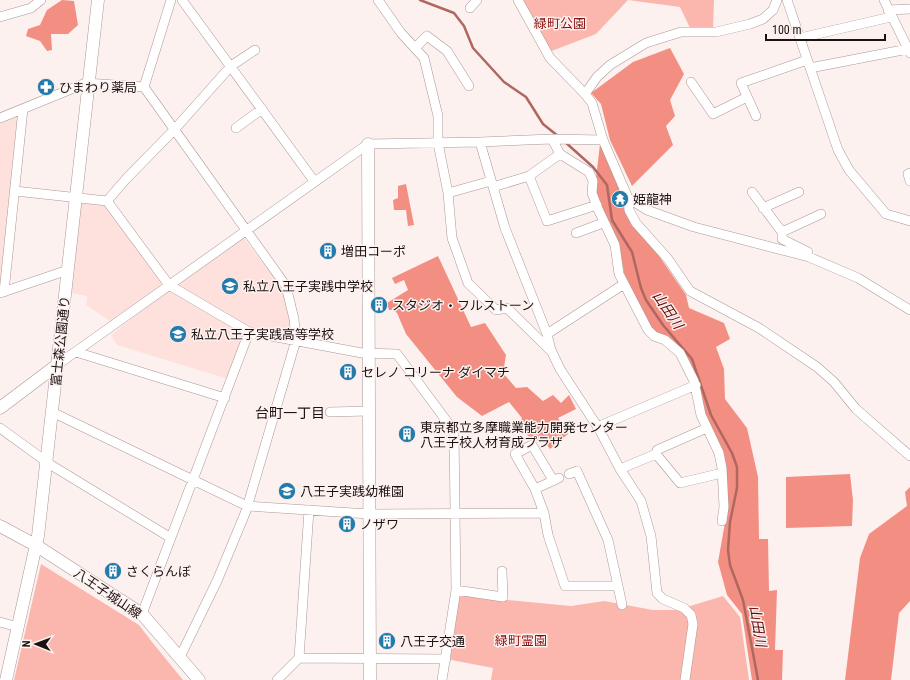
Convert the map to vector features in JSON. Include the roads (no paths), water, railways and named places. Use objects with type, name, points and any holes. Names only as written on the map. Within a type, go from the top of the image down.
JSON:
[{"type":"street","points":[[0,17],[31,8],[42,0]]},
{"type":"street","name":"富士森公園通り","points":[[6,680],[37,546],[98,0]]},
{"type":"street","points":[[144,87],[171,0]]},
{"type":"street","points":[[182,0],[314,181]]},
{"type":"street","points":[[378,0],[401,33],[424,58],[434,94],[438,116],[438,143],[448,193],[452,238],[468,282],[496,310],[507,308],[551,352],[569,384],[597,427],[620,469],[638,494],[646,515],[651,536],[657,593],[664,599],[684,608],[691,615],[693,624],[685,680]]},
{"type":"street","points":[[470,8],[477,0]]},
{"type":"street","points":[[518,0],[550,58],[585,94],[594,109],[603,140],[628,198],[630,210],[636,223],[672,263],[690,291],[759,328],[817,367],[834,382],[856,409],[910,456]]},
{"type":"street","points":[[585,94],[597,77],[610,65],[646,44],[681,32],[716,32],[750,24],[763,19],[773,10],[777,0]]},
{"type":"street","points":[[787,0],[838,150],[849,170],[886,214],[910,222]]},
{"type":"street","points":[[756,116],[741,83],[808,64],[909,51],[884,0]]},
{"type":"street","points":[[800,38],[910,8]]},
{"type":"street","points":[[414,48],[427,36],[447,51],[469,86]]},
{"type":"street","points":[[107,201],[126,179],[174,130],[231,66],[255,50]]},
{"type":"street","points":[[691,82],[713,114],[747,98]]},
{"type":"street","points":[[0,118],[88,83],[144,87]]},
{"type":"street","points":[[144,87],[245,231],[286,286],[294,319],[296,340],[246,511],[180,657]]},
{"type":"street","points":[[23,109],[15,191],[2,292],[62,272],[67,272]]},
{"type":"street","points":[[236,128],[262,109]]},
{"type":"street","points":[[0,408],[57,365],[368,144],[552,139],[603,140]]},
{"type":"street","points":[[552,139],[560,154],[589,172],[593,181],[592,193],[603,224],[614,246],[619,274],[624,284],[648,330],[654,336],[665,340],[680,353],[696,385],[699,409],[719,453],[724,507],[722,521]]},
{"type":"street","points":[[480,142],[505,228],[547,334],[551,352]]},
{"type":"street","points":[[368,144],[370,680]]},
{"type":"street","points":[[448,193],[529,176],[560,154]]},
{"type":"street","points":[[910,173],[908,174],[910,181]]},
{"type":"street","points":[[529,176],[547,221],[597,205]]},
{"type":"street","points":[[15,191],[107,201],[169,285],[249,332],[368,354],[397,354],[454,431],[456,590],[442,680]]},
{"type":"street","points":[[752,192],[782,232],[782,239],[808,251],[808,257]]},
{"type":"street","points":[[763,208],[800,192]]},
{"type":"street","points":[[628,198],[647,210],[694,227],[808,257],[858,278],[910,310]]},
{"type":"street","points":[[782,232],[821,214]]},
{"type":"street","points":[[576,233],[603,224]]},
{"type":"street","points":[[547,334],[624,284]]},
{"type":"street","points":[[142,614],[249,332]]},
{"type":"street","points":[[76,352],[225,398]]},
{"type":"street","points":[[597,427],[696,385]]},
{"type":"street","points":[[330,412],[368,411]]},
{"type":"street","points":[[52,412],[247,506],[369,514],[544,513]]},
{"type":"street","points":[[0,428],[46,462],[171,538]]},
{"type":"street","points":[[620,469],[656,454],[657,450],[708,428]]},
{"type":"street","points":[[535,489],[556,479],[532,445],[515,454],[535,489],[544,513],[548,535],[566,586],[618,586]]},
{"type":"street","points":[[656,454],[680,482],[722,473]]},
{"type":"street","points":[[569,474],[576,471],[608,540],[622,605]]},
{"type":"street","points":[[277,680],[299,658],[309,510]]},
{"type":"street","name":"八王子城山線","points":[[0,526],[37,546],[142,614],[199,680]]},
{"type":"street","points":[[456,590],[503,597],[502,571]]},
{"type":"street","points":[[0,622],[18,627]]},
{"type":"street","points":[[299,658],[446,659]]},
{"type":"waterway","name":"山田川","points":[[420,0],[454,13],[464,26],[473,48],[504,82],[526,97],[543,124],[558,136]]},
{"type":"waterway","name":"山田川","points":[[565,142],[593,167],[607,185],[612,220],[632,252],[641,288],[646,300],[663,325],[692,359],[711,415],[732,453],[737,467],[737,488],[730,522],[728,550],[730,565],[743,600],[758,680]]},
{"type":"place","name":"ひまわり薬局","points":[[46,87]]},
{"type":"place","name":"姫龍神","points":[[620,199]]},
{"type":"place","name":"増田コーポ","points":[[328,251]]},
{"type":"place","name":"私立八王子実践中学校","points":[[230,286]]},
{"type":"place","name":"スタジオ・フルストーン","points":[[379,305]]},
{"type":"place","name":"私立八王子実践高等学校","points":[[178,334]]},
{"type":"place","name":"セレノ コリーナ ダイマチ","points":[[348,372]]},
{"type":"place","name":"東京都立多摩職業能力開発センター 八王子校人材育成プラザ","points":[[407,434]]},
{"type":"place","name":"八王子実践幼稚園","points":[[287,491]]},
{"type":"place","name":"ノザワ","points":[[347,524]]},
{"type":"place","name":"さくらんぼ","points":[[113,571]]},
{"type":"place","name":"八王子交通","points":[[387,641]]},
{"type":"district","name":"台町一丁目","points":[[290,413]]},
{"type":"park label","name":"緑町公園","points":[[560,23]]},
{"type":"park label","name":"緑町霊園","points":[[521,640]]}]
